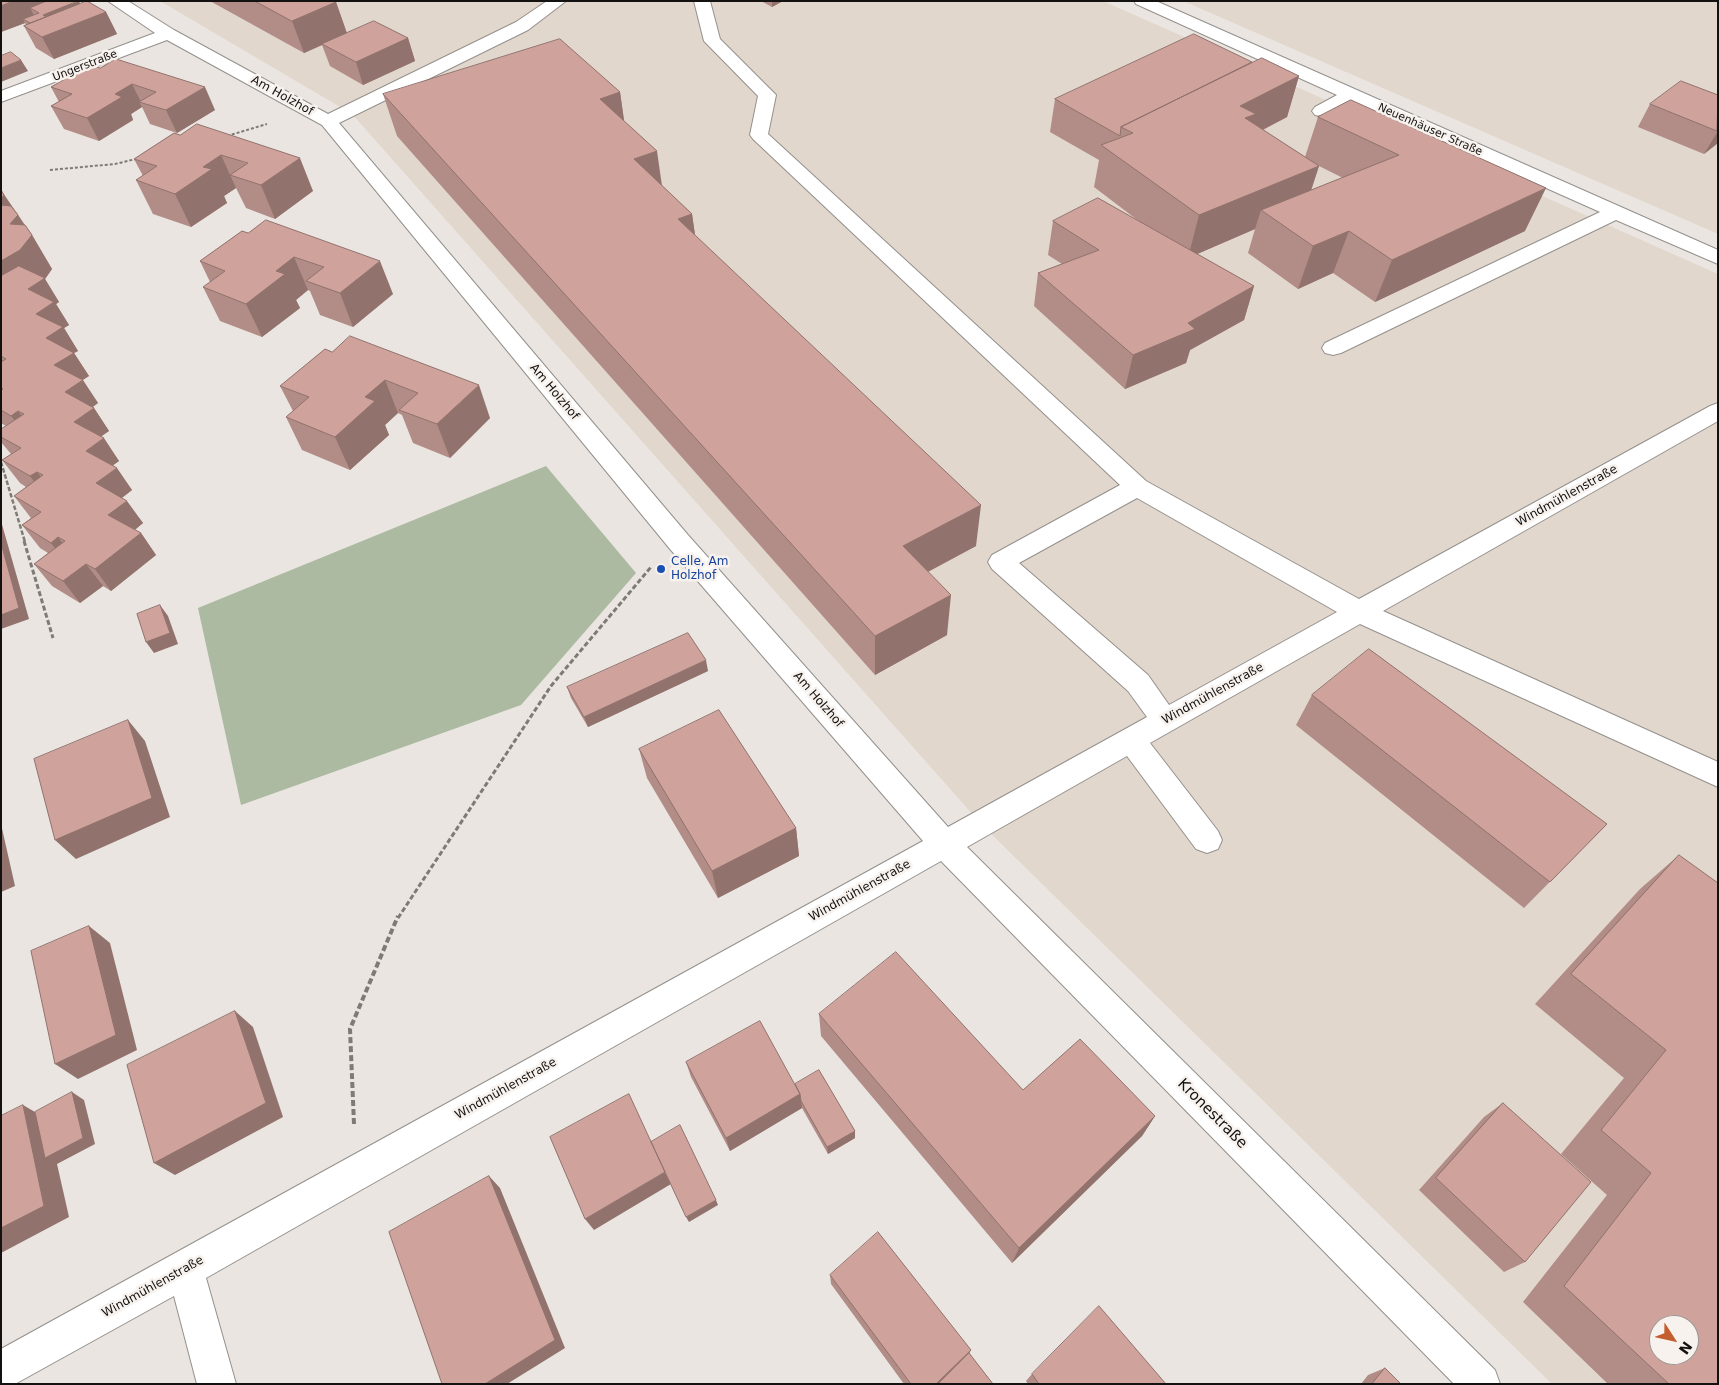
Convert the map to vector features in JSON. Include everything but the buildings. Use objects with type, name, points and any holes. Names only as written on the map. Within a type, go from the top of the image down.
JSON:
[{"type":"street","name":"Am Holzhof","points":[[116,1],[168,34],[319,116],[679,542],[944,844]]},
{"type":"street","points":[[319,116],[522,26],[558,1]]},
{"type":"street","points":[[702,1],[712,41],[767,95],[759,135],[1137,486],[1360,612],[1718,775]]},
{"type":"street","name":"Neuenhäuser Straße","points":[[1142,1],[1718,258]]},
{"type":"street","name":"Ungerstraße","points":[[1,98],[168,34]]},
{"type":"street","points":[[1321,111],[1351,94]]},
{"type":"street","points":[[1333,348],[1614,213]]},
{"type":"street","name":"Windmühlenstraße","points":[[1,1370],[185,1269],[1718,411]]},
{"type":"street","points":[[1137,486],[1001,562],[1138,683],[1165,721]]},
{"type":"street","points":[[1132,740],[1207,840]]},
{"type":"street","name":"Kronestraße","points":[[944,844],[1481,1384]]},
{"type":"street","points":[[185,1269],[217,1384]]},
{"type":"path","points":[[225,137],[319,116]]},
{"type":"path","points":[[50,170],[115,164],[142,157]]},
{"type":"path","points":[[1,462],[53,638]]},
{"type":"path","points":[[356,1172],[350,1030],[398,917],[552,686],[663,552],[679,542]]},
{"type":"shaded area","points":[[160,1],[1103,1],[1718,274],[1718,1384],[1552,1384],[982,825],[352,114]]},
{"type":"shaded area","points":[[1183,1],[1718,1],[1718,234]]},
{"type":"green space","points":[[546,466],[636,573],[521,705],[241,805],[198,608]]},
{"type":"place","name":"Celle, Am Holzhof","points":[[661,569]]}]
